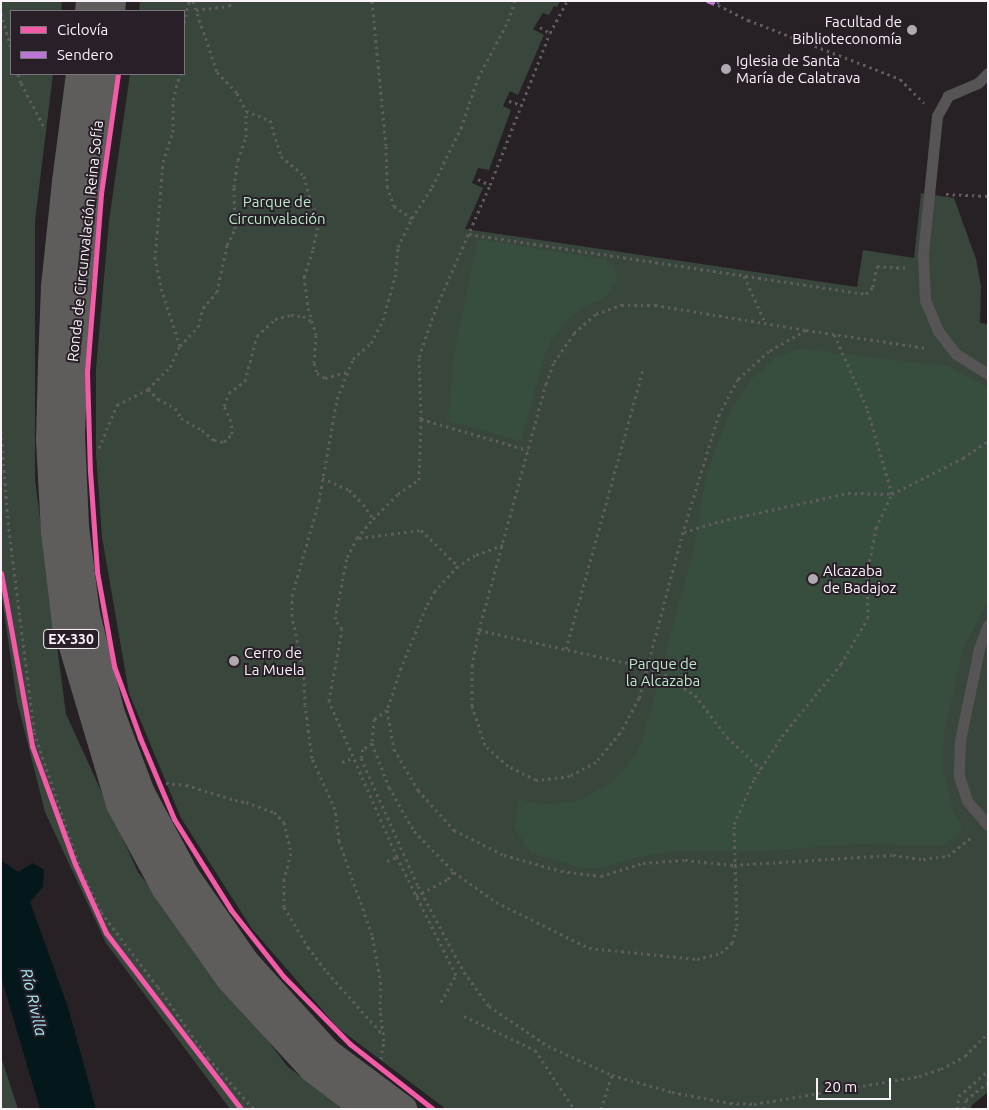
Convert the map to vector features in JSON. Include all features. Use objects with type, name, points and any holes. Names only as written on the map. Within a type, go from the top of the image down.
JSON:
[{"type":"main road","name":"Ronda de Circunvalación Reina Sofía","points":[[80,75],[56,277],[50,440],[55,532],[66,624],[120,804],[166,889],[230,979],[313,1069],[366,1109]]},
{"type":"main road","name":"Ronda de Circunvalación Reina Sofía","points":[[103,75],[77,290],[72,361],[72,471],[75,527],[86,614],[111,714],[141,793],[185,875],[246,963],[328,1053],[403,1109]]},
{"type":"lane","points":[[988,73],[978,83],[948,96],[937,116],[923,255],[925,300],[938,331],[956,354],[988,374]]},
{"type":"lane","points":[[987,824],[967,801],[959,776],[960,740],[979,648],[988,625]]},
{"type":"path","points":[[72,471],[90,471],[117,405],[148,389],[170,366],[180,346],[198,328],[203,308],[217,292],[227,245],[235,229],[234,187],[238,160],[246,137],[246,111],[237,93],[217,72],[196,10],[191,1]]},
{"type":"path","points":[[185,20],[191,1]]},
{"type":"path","points":[[196,10],[229,6],[233,1]]},
{"type":"path","points":[[372,1],[386,146],[387,186],[394,206],[412,218]]},
{"type":"path","points":[[379,1067],[383,1034],[380,1010],[381,984],[372,935],[338,842],[336,809],[312,758],[305,705],[304,674],[292,616],[292,596],[320,501],[322,478],[337,399],[347,372],[353,358],[371,343],[383,320],[395,278],[398,247],[412,218],[432,187],[461,128],[478,78],[508,21],[515,1]]},
{"type":"path","points":[[441,1002],[456,975],[397,857],[328,701],[342,629],[334,619],[347,557],[357,538],[398,494],[420,480],[419,357],[436,308],[490,184],[550,33],[568,1]]},
{"type":"path","points":[[718,1],[718,5],[748,20],[900,79],[937,116]]},
{"type":"path","points":[[1,13],[10,45]]},
{"type":"path","points":[[540,27],[550,33]]},
{"type":"path","points":[[180,75],[174,100],[173,132],[163,162],[155,260],[162,291],[180,346]]},
{"type":"path","points":[[508,100],[522,105]]},
{"type":"path","points":[[246,111],[270,120],[280,156],[304,176],[319,222],[314,250],[304,276],[311,321],[316,334],[314,363],[317,373],[325,378],[347,372]]},
{"type":"path","points":[[478,179],[490,184]]},
{"type":"path","points":[[929,192],[988,196]]},
{"type":"path","points":[[469,234],[866,294],[873,286],[877,266],[924,270]]},
{"type":"path","points":[[744,275],[765,323]]},
{"type":"path","points":[[806,330],[770,352],[738,379],[719,414],[683,532],[639,698],[620,733],[596,762],[570,776],[536,780],[508,766],[485,745],[472,706],[472,666],[479,630],[554,362],[574,333],[596,314],[620,305],[655,305],[930,348],[947,342]]},
{"type":"path","points":[[148,389],[158,399],[175,408],[181,418],[202,430],[214,440],[224,442],[232,434],[231,422],[224,406],[229,393],[245,381],[256,336],[275,319],[290,315],[303,316],[311,321]]},
{"type":"path","points":[[387,710],[374,719],[372,743],[389,787],[414,832],[454,872],[496,902],[589,948],[697,959],[721,953],[732,943],[737,926],[734,824],[761,769],[782,736],[841,664],[868,618],[867,574],[876,528],[892,494],[868,408],[834,334]]},
{"type":"path","points":[[566,649],[643,370]]},
{"type":"path","points":[[421,419],[528,450]]},
{"type":"path","points":[[1,431],[8,522],[34,732],[80,868],[101,912],[158,987],[208,1058],[254,1109]]},
{"type":"path","points":[[683,532],[721,521],[848,493],[892,494],[963,458],[988,441]]},
{"type":"path","points":[[322,478],[349,490],[363,504],[373,519]]},
{"type":"path","points":[[357,538],[421,530],[458,566]]},
{"type":"path","points":[[502,545],[475,555],[458,566],[435,592],[426,607],[401,668],[387,710],[394,749],[418,790],[454,830],[504,855],[561,871],[601,876],[643,863],[685,860],[734,865],[894,855],[923,859],[948,856],[987,824]]},
{"type":"path","points":[[479,630],[646,666],[668,677],[695,695],[727,737],[761,769]]},
{"type":"path","points":[[22,688],[32,746],[75,864],[102,924]]},
{"type":"path","points":[[372,743],[363,750],[361,758],[422,892],[464,972],[489,1006],[548,1046],[612,1075],[672,1092],[730,1103],[761,1103],[919,1076],[942,1069],[965,1056],[988,1033]]},
{"type":"path","points":[[342,762],[352,758]]},
{"type":"path","points":[[162,790],[159,783],[186,786],[246,802],[274,812],[284,822],[292,853],[284,879],[284,908],[308,947],[327,972],[383,1034]]},
{"type":"path","points":[[387,861],[397,857]]},
{"type":"path","points":[[416,896],[448,879],[454,872]]},
{"type":"path","points":[[167,1011],[227,1090]]},
{"type":"path","points":[[464,1016],[535,1050],[574,1109]]},
{"type":"path","points":[[957,1109],[959,1096],[988,1071]]},
{"type":"path","points":[[601,1109],[612,1075]]},
{"type":"path","points":[[964,1109],[966,1100],[988,1082]]},
{"type":"path","points":[[761,1103],[762,1109]]},
{"type":"green space","points":[[1,1],[62,1],[61,10],[10,10],[10,75],[53,75],[35,221],[35,480],[66,714],[138,872],[288,1067],[346,1109],[230,1109],[106,943],[45,812],[17,701],[1,591]]},
{"type":"green space","name":"Parque de la Alcazaba","points":[[140,1],[560,1],[557,7],[554,6],[549,15],[543,13],[533,29],[544,35],[518,95],[510,91],[503,106],[511,110],[489,170],[478,168],[472,183],[483,188],[465,229],[857,287],[863,250],[914,258],[921,193],[954,198],[976,259],[981,287],[980,323],[988,324],[988,1092],[972,1105],[971,1109],[446,1109],[338,1028],[252,929],[181,818],[129,693],[102,537],[96,454],[96,369],[109,221],[130,75],[185,75],[185,10],[139,10]]},
{"type":"green space","points":[[478,239],[604,259],[614,267],[617,280],[605,298],[583,307],[563,324],[550,343],[544,356],[521,441],[449,421],[453,361]]},
{"type":"green space","points":[[801,349],[947,366],[988,387],[988,601],[963,648],[945,727],[942,767],[952,808],[962,828],[953,839],[941,846],[859,844],[765,851],[675,851],[635,858],[600,868],[581,868],[531,853],[514,827],[519,799],[532,803],[549,804],[581,800],[610,783],[622,771],[642,743],[694,548],[705,482],[715,449],[731,411],[751,380],[775,357]]},
{"type":"green space","points":[[1,1057],[18,1109],[1,1109]]},
{"type":"water","name":"Río Rivilla","points":[[1,860],[18,872],[33,863],[44,870],[43,887],[30,902],[68,1007],[96,1109],[40,1109],[1,977]]},
{"type":"marked path","points":[[707,1],[718,5]]},
{"type":"cycle path","points":[[118,75],[101,194],[87,372],[90,471],[97,572],[114,666],[140,738],[174,819],[231,910],[284,977],[350,1044],[433,1109]]},
{"type":"cycle path","points":[[1,573],[32,746],[75,864],[106,933],[241,1109]]},
{"type":"place","name":"Facultad de Biblioteconomía","points":[[912,30]]},
{"type":"place","name":"Iglesia de Santa María de Calatrava","points":[[726,69]]},
{"type":"place","name":"Alcazaba de Badajoz","points":[[813,579]]},
{"type":"place","name":"Cerro de La Muela","points":[[234,661]]},
{"type":"park label","name":"Parque de Circunvalación","points":[[277,210]]}]
